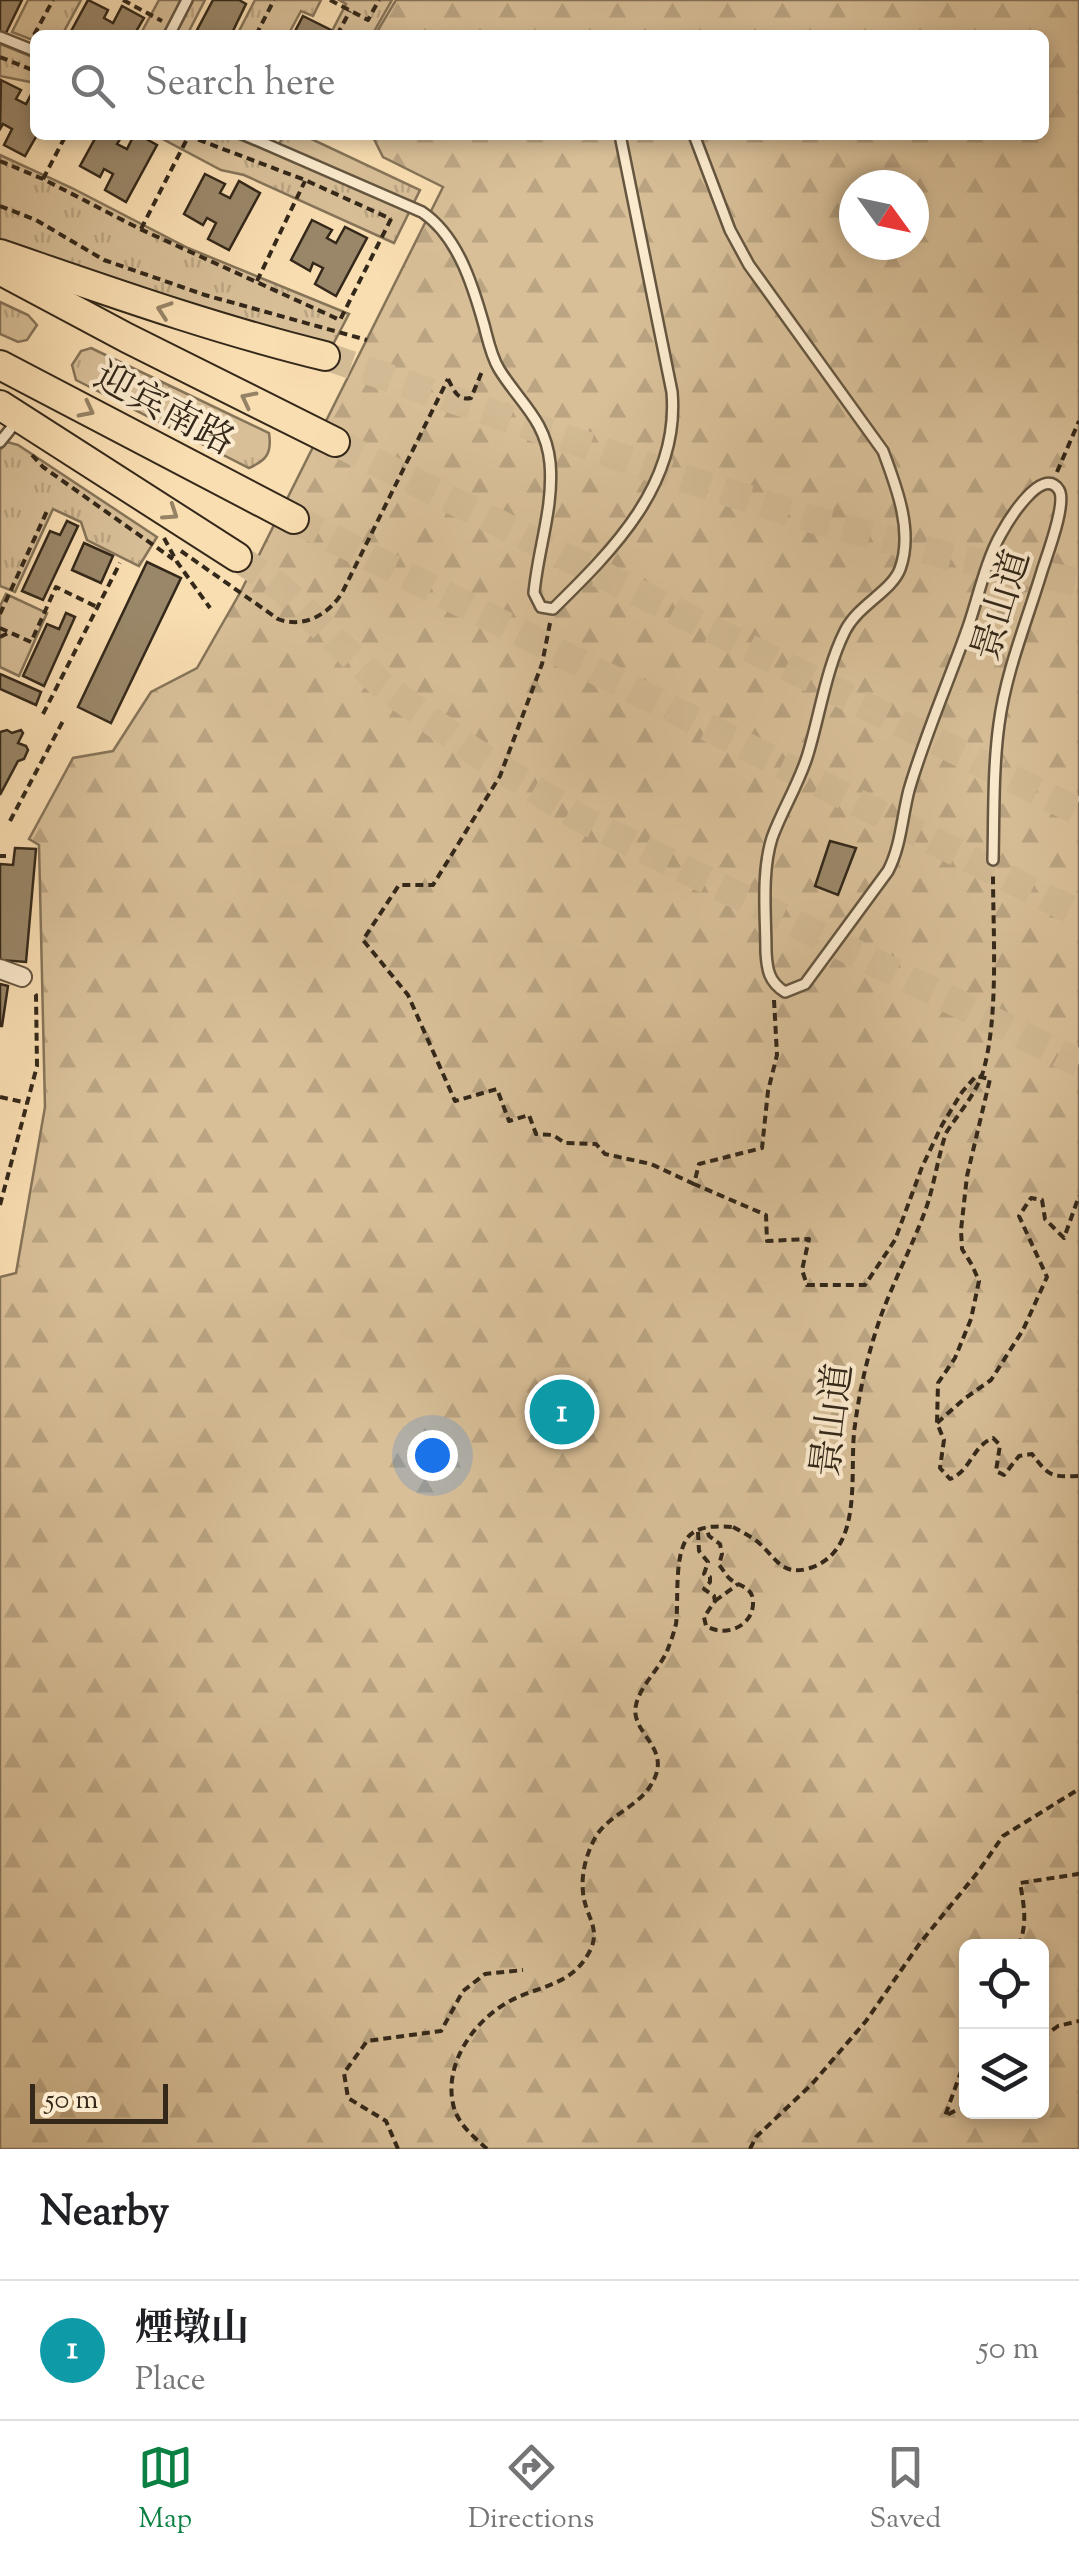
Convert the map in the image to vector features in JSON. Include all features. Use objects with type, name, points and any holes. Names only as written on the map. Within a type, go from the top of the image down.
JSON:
[{"type":"main road","points":[[0,254],[249,338],[325,356]]},
{"type":"main road","points":[[0,270],[335,442]]},
{"type":"main road","name":"迎宾南路","points":[[0,366],[294,518]]},
{"type":"main road","points":[[10,417],[238,558]]},
{"type":"street","points":[[0,970],[22,977]]},
{"type":"lane","points":[[172,30],[187,0]]},
{"type":"lane","points":[[0,37],[30,50]]},
{"type":"lane","points":[[257,140],[432,218],[453,246],[464,267],[499,370],[529,408],[548,445],[550,496],[534,593],[541,607],[553,610],[610,552],[639,512],[658,478],[673,426],[672,392],[621,140]]},
{"type":"lane","points":[[696,140],[741,251],[872,432],[883,451],[903,516],[900,570],[884,590],[858,610],[843,635],[798,782],[773,835],[766,868],[767,966],[774,984],[785,992],[805,984],[888,871],[895,856],[909,790],[998,538],[1033,490],[1052,485]]},
{"type":"lane","points":[[0,442],[10,417]]},
{"type":"lane","name":"景山道","points":[[994,860],[999,721],[1056,528],[1060,496],[1052,485]]},
{"type":"path","points":[[40,30],[53,0]]},
{"type":"path","points":[[123,0],[169,30]]},
{"type":"path","points":[[259,30],[274,0]]},
{"type":"path","points":[[334,1],[368,20],[379,0]]},
{"type":"path","points":[[340,30],[350,11]]},
{"type":"path","points":[[0,56],[30,69]]},
{"type":"path","points":[[43,178],[63,140]]},
{"type":"path","points":[[140,229],[185,140]]},
{"type":"path","points":[[201,140],[391,219]]},
{"type":"path","points":[[0,162],[43,178],[140,229],[340,320],[400,202]]},
{"type":"path","points":[[256,282],[305,180]]},
{"type":"path","points":[[0,206],[36,220],[104,260],[205,295],[367,340]]},
{"type":"path","points":[[154,531],[278,619],[297,622],[326,612],[342,591],[448,379],[458,397],[471,398],[491,351]]},
{"type":"path","points":[[10,417],[43,467],[176,562]]},
{"type":"path","points":[[1052,485],[1078,423]]},
{"type":"path","points":[[0,614],[47,510]]},
{"type":"path","points":[[165,540],[210,608]]},
{"type":"path","points":[[43,714],[120,562]]},
{"type":"path","points":[[0,628],[31,642],[56,587],[98,607]]},
{"type":"path","points":[[553,610],[542,664],[500,776],[433,885],[399,885],[363,940],[408,995],[454,1101],[497,1089],[509,1121],[529,1115],[536,1134],[554,1135],[565,1143],[596,1144],[605,1154],[651,1164],[766,1216],[766,1241],[809,1238],[802,1270],[807,1285],[865,1285],[895,1240],[942,1125],[976,1076],[990,1078],[967,1176],[961,1230],[962,1249],[978,1281],[971,1319],[955,1358],[938,1383],[937,1424],[944,1440],[940,1468],[950,1479],[960,1475],[980,1442],[993,1438],[1000,1445],[996,1472],[1004,1475],[1018,1456],[1032,1454],[1055,1476],[1079,1476]]},
{"type":"path","points":[[0,637],[10,632]]},
{"type":"path","points":[[10,820],[63,721]]},
{"type":"path","name":"景山道","points":[[698,1530],[734,1526],[758,1543],[782,1568],[798,1570],[811,1568],[839,1546],[850,1517],[852,1444],[860,1390],[881,1316],[926,1210],[946,1133],[982,1076],[992,1005],[994,860]]},
{"type":"path","points":[[0,1205],[37,1066],[36,995],[22,977]]},
{"type":"path","points":[[694,1184],[699,1164],[762,1148],[768,1091],[777,1054],[774,984]]},
{"type":"path","points":[[0,1097],[27,1103]]},
{"type":"path","points":[[937,1424],[990,1380],[1023,1330],[1047,1276],[1019,1216],[1031,1198],[1042,1200],[1045,1219],[1064,1238],[1079,1196]]},
{"type":"path","points":[[706,1528],[709,1536],[720,1544],[719,1565],[749,1590],[754,1600],[750,1614],[735,1630],[722,1633],[706,1626],[704,1617],[714,1601],[738,1584]]},
{"type":"path","points":[[486,2149],[464,2127],[454,2109],[456,2062],[478,2025],[495,2010],[574,1973],[592,1946],[596,1934],[583,1890],[584,1873],[596,1836],[639,1799],[657,1773],[658,1757],[636,1717],[636,1702],[664,1663],[676,1622],[679,1564],[688,1536],[698,1530],[700,1551],[708,1562],[704,1574],[710,1578],[704,1589],[714,1596],[714,1601]]},
{"type":"path","points":[[750,2149],[756,2137],[812,2084],[866,2021],[920,1943],[1003,1836],[1079,1789]]},
{"type":"path","points":[[1022,1939],[1026,1918],[1020,1883],[1078,1874],[1079,1868]]},
{"type":"path","points":[[398,2149],[386,2121],[348,2098],[344,2073],[367,2040],[440,2031],[463,1991],[485,1974],[523,1970]]},
{"type":"path","points":[[1049,2033],[1058,2026],[1079,2021]]},
{"type":"path","points":[[959,2077],[945,2116],[959,2108]]},
{"type":"green space","points":[[28,0],[81,0],[65,30],[30,30],[30,39],[12,32]]},
{"type":"green space","points":[[159,0],[205,0],[190,30],[143,30]]},
{"type":"green space","points":[[255,0],[321,0],[313,16],[301,11],[291,30],[240,30]]},
{"type":"green space","points":[[339,0],[392,0],[375,30],[333,30],[346,4]]},
{"type":"green space","points":[[396,0],[1079,0],[1079,2149],[0,2149],[0,1277],[16,1273],[45,1107],[39,845],[29,839],[73,758],[113,751],[151,692],[197,668],[241,591],[443,187],[383,157],[374,140],[1049,140],[1049,30],[378,30]]},
{"type":"green space","points":[[0,44],[30,56],[30,82],[0,76]]},
{"type":"green space","points":[[164,140],[241,140],[274,153],[281,140],[314,140],[420,190],[394,243],[244,175],[221,170]]},
{"type":"green space","points":[[0,155],[188,248],[349,314],[329,352],[0,243]]},
{"type":"green space","points":[[0,302],[28,315],[37,325],[27,340],[18,342],[0,334]]},
{"type":"green space","points":[[91,348],[269,433],[267,455],[249,468],[76,380],[72,365],[81,351]]},
{"type":"green space","points":[[7,442],[18,445],[157,537],[139,566],[87,540],[81,522],[53,509],[15,592],[0,586],[0,450]]},
{"type":"green space","points":[[6,594],[47,613],[19,676],[0,667],[0,606]]},
{"type":"building","points":[[0,0],[22,0],[5,35],[0,32]]},
{"type":"building","points":[[88,0],[108,10],[104,18],[113,23],[122,6],[144,18],[137,30],[72,30]]},
{"type":"building","points":[[213,0],[239,0],[246,4],[233,30],[197,30]]},
{"type":"building","points":[[303,16],[331,30],[296,30]]},
{"type":"building","points":[[1,80],[21,90],[16,99],[26,104],[30,96],[30,140],[34,140],[25,156],[4,145],[12,129],[3,124],[0,129]]},
{"type":"building","points":[[94,140],[120,140],[117,144],[127,149],[132,140],[148,140],[157,145],[126,202],[105,190],[113,174],[104,169],[100,177],[80,166]]},
{"type":"building","points":[[205,174],[225,184],[220,193],[230,198],[239,181],[260,193],[229,250],[208,239],[216,223],[207,218],[203,225],[184,214]]},
{"type":"building","points":[[312,220],[332,230],[327,238],[336,243],[345,227],[367,238],[336,296],[315,284],[323,268],[313,263],[310,271],[291,260]]},
{"type":"building","points":[[67,521],[78,526],[43,600],[22,591],[50,531],[60,535]]},
{"type":"building","points":[[84,543],[113,556],[101,583],[72,570]]},
{"type":"building","points":[[147,562],[181,578],[111,723],[78,707]]},
{"type":"building","points":[[66,613],[75,617],[44,686],[23,676],[47,624],[59,629]]},
{"type":"building","points":[[0,674],[41,692],[36,705],[0,689]]},
{"type":"building","points":[[21,730],[18,743],[28,750],[0,795],[0,732]]},
{"type":"building","points":[[830,841],[856,848],[838,895],[815,886]]},
{"type":"building","points":[[15,848],[36,849],[26,962],[0,960],[0,864],[13,865]]},
{"type":"building","points":[[0,984],[8,986],[2,1026],[0,1026]]},
{"type":"tunnel","points":[[325,356],[815,520],[960,559],[1079,582]]},
{"type":"tunnel","points":[[335,442],[1079,812]]},
{"type":"tunnel","points":[[294,519],[1079,914]]},
{"type":"tunnel","points":[[237,557],[281,588],[381,684],[470,749],[578,817],[1079,1063]]},
{"type":"place","name":"煙墩山","points":[[562,1412]]}]
